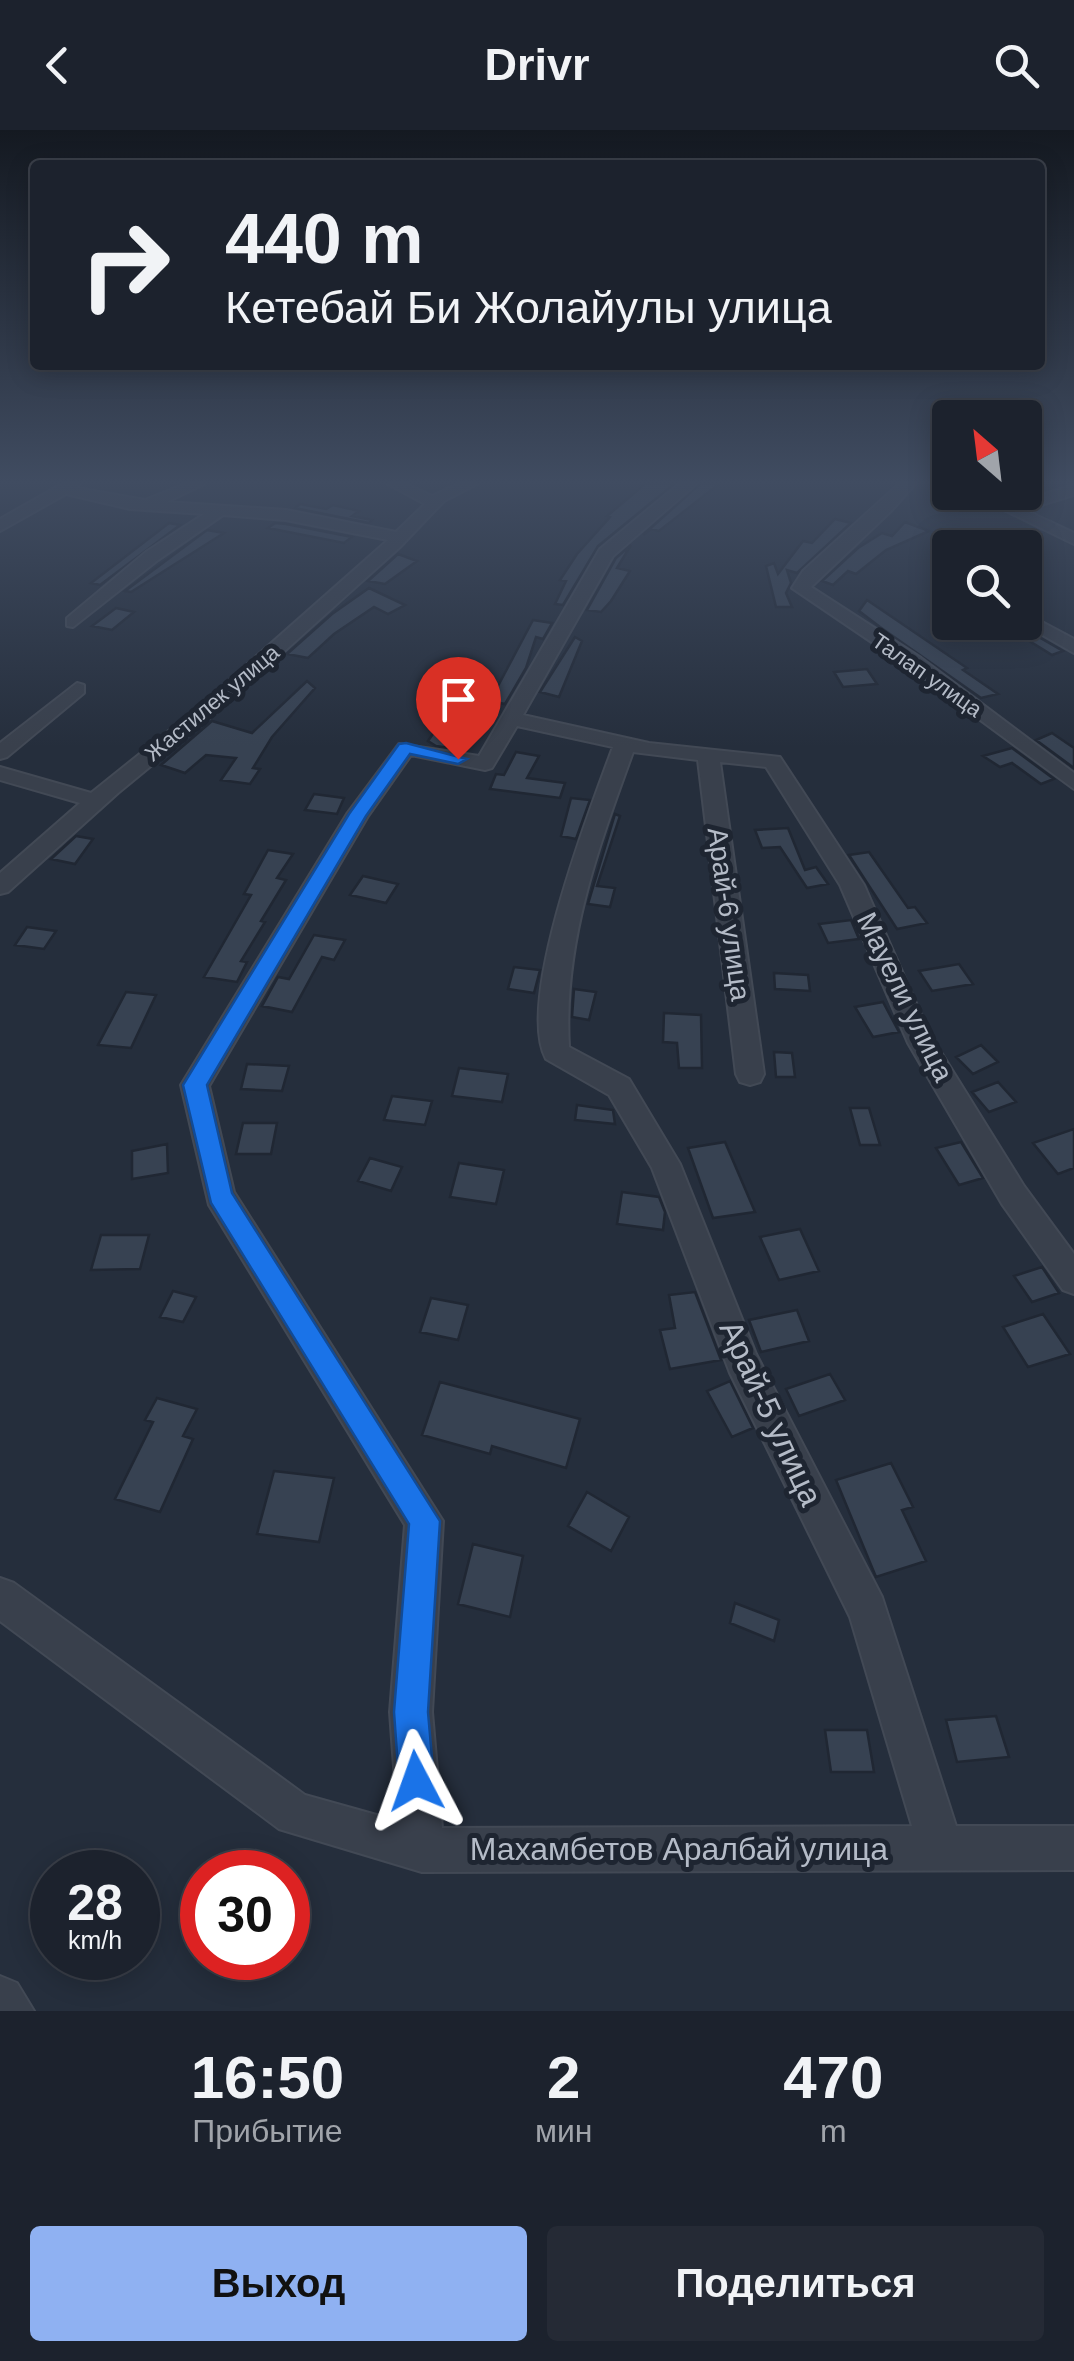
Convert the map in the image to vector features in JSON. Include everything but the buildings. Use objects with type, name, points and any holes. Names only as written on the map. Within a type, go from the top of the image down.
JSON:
[{"type":"street","points":[[73,622],[133,572]]},
{"type":"street","name":"Жастилек улица","points":[[0,886],[95,801],[213,706],[362,572]]},
{"type":"street","points":[[422,1850],[411,1712],[424,1521],[220,1196],[195,1085],[358,814],[406,748],[485,764],[595,572]]},
{"type":"street","name":"Талап улица","points":[[813,572],[801,588],[914,662],[1074,783]]},
{"type":"street","points":[[1042,628],[1074,647]]},
{"type":"street","points":[[0,753],[77,689]]},
{"type":"street","points":[[512,718],[625,744],[708,754]]},
{"type":"street","name":"Арай-5 улица","points":[[625,744],[577,878],[552,1016],[556,1052],[620,1087],[665,1164],[742,1362],[868,1611],[941,1848]]},
{"type":"street","name":"Мауели улица","points":[[708,754],[773,761],[852,885],[917,1036],[1013,1196],[1074,1280]]},
{"type":"street","name":"Арай-6 улица","points":[[708,754],[750,1074]]},
{"type":"street","points":[[0,774],[95,801]]},
{"type":"street","name":"Махамбетов Аралбай улица","points":[[0,1596],[294,1814],[422,1850],[1074,1848]]},
{"type":"street","points":[[0,2000],[10,2011]]},
{"type":"route","points":[[416,1781],[411,1712],[424,1521],[351,1399],[220,1196],[195,1085],[358,814],[406,748],[458,759]]}]
